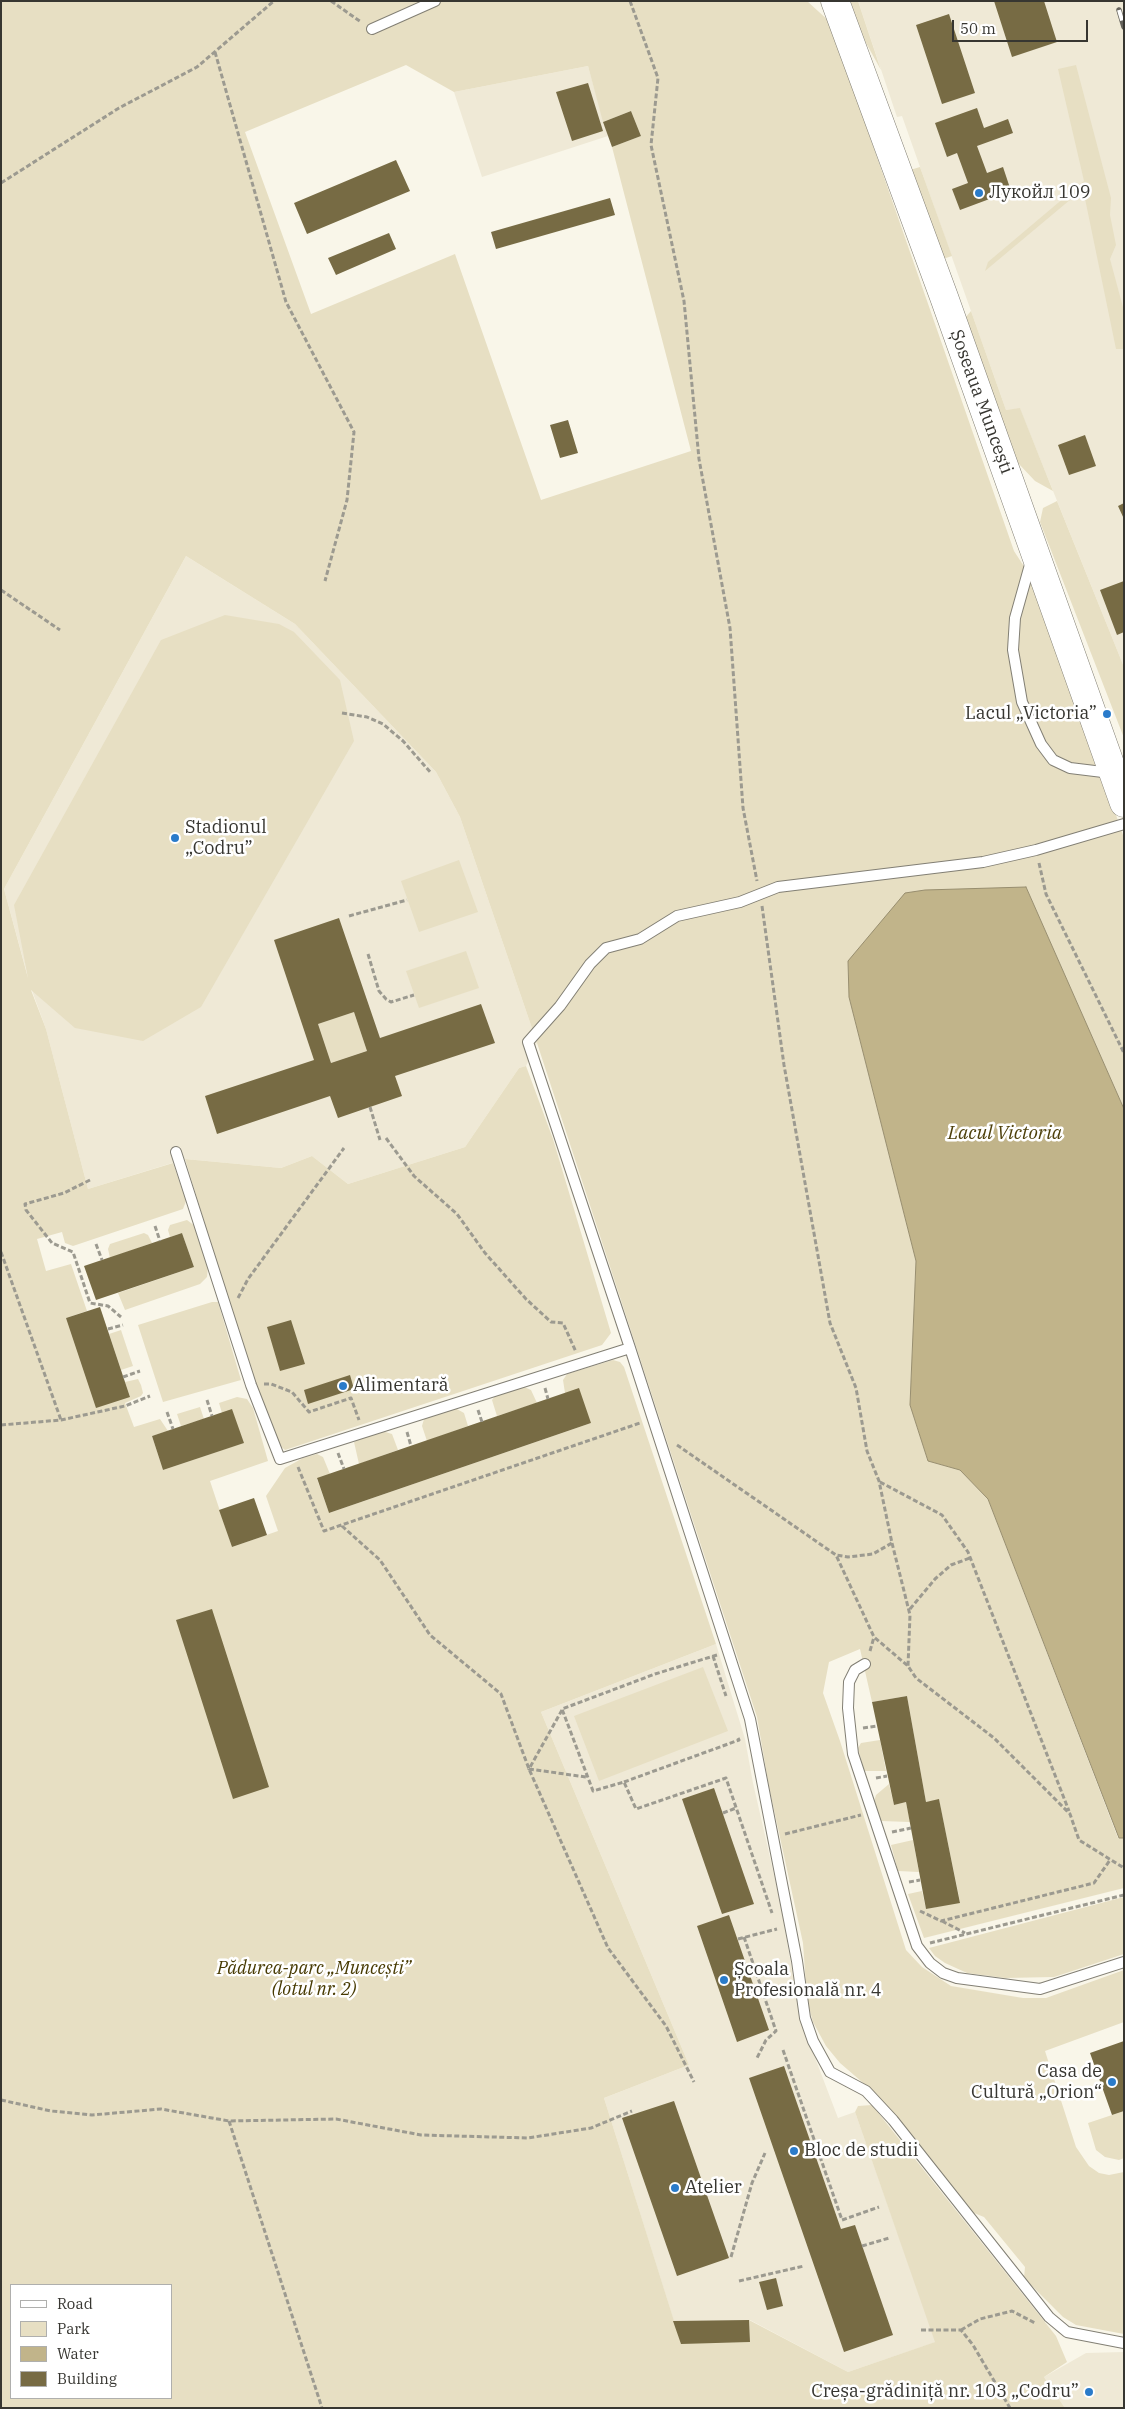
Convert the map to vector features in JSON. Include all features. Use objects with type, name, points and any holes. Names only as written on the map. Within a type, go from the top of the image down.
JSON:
[{"type":"main road","name":"Șoseaua Muncești","points":[[835,9],[1034,550],[1124,803]]},
{"type":"lane","points":[[372,30],[435,1]]},
{"type":"lane","points":[[1034,550],[1015,618],[1013,650],[1022,702],[1041,744],[1053,760],[1070,768],[1113,773]]},
{"type":"lane","points":[[1124,824],[1036,850],[984,862],[778,887],[740,902],[677,916],[640,939],[606,948],[590,964],[560,1006],[528,1042],[630,1348],[750,1719],[797,1961],[805,2018],[813,2041],[830,2072],[866,2091],[893,2120],[1049,2316],[1067,2332],[1124,2343]]},
{"type":"lane","points":[[176,1152],[251,1385],[280,1459],[580,1362],[630,1348]]},
{"type":"lane","points":[[866,1664],[855,1670],[850,1682],[848,1708],[853,1754],[917,1946],[930,1963],[943,1973],[957,1978],[1040,1989],[1124,1962]]},
{"type":"path","points":[[1,183],[119,108],[197,67],[274,1]]},
{"type":"path","points":[[331,1],[372,30]]},
{"type":"path","points":[[630,1],[658,78],[651,145],[684,301],[699,459],[730,628],[743,808],[760,893],[784,1065],[830,1323],[856,1388],[867,1451],[879,1482],[892,1543],[910,1609],[908,1666]]},
{"type":"path","points":[[215,52],[286,302],[354,432],[347,500],[325,580]]},
{"type":"path","points":[[1,590],[60,630]]},
{"type":"path","points":[[342,713],[367,717],[383,724],[403,741],[431,773]]},
{"type":"path","points":[[1036,850],[1046,894],[1124,1053]]},
{"type":"path","points":[[349,916],[407,900]]},
{"type":"path","points":[[368,954],[379,991],[386,999],[391,1002],[414,996]]},
{"type":"path","points":[[370,1107],[380,1140]]},
{"type":"path","points":[[386,1138],[414,1176],[457,1214],[485,1253],[526,1299],[551,1322],[563,1323],[580,1362]]},
{"type":"path","points":[[228,1316],[248,1279],[344,1148]]},
{"type":"path","points":[[90,1180],[64,1193],[25,1204],[26,1210],[52,1243],[73,1252],[90,1303],[108,1306],[121,1317]]},
{"type":"path","points":[[155,1226],[160,1241]]},
{"type":"path","points":[[96,1244],[102,1260]]},
{"type":"path","points":[[1,1252],[61,1420]]},
{"type":"path","points":[[108,1329],[124,1324]]},
{"type":"path","points":[[123,1377],[140,1371]]},
{"type":"path","points":[[251,1385],[271,1384],[292,1392],[309,1412],[351,1398],[364,1432]]},
{"type":"path","points":[[1,1424],[61,1420],[125,1406],[150,1396]]},
{"type":"path","points":[[207,1400],[212,1416]]},
{"type":"path","points":[[167,1412],[173,1429]]},
{"type":"path","points":[[293,1455],[324,1532],[652,1419],[679,1448],[836,1555],[848,1557],[873,1554],[892,1543]]},
{"type":"path","points":[[879,1482],[942,1515],[970,1558],[1070,1814],[1078,1840],[1124,1868]]},
{"type":"path","points":[[342,1526],[380,1560],[430,1635],[501,1694],[529,1769],[608,1948],[666,2026],[694,2082]]},
{"type":"path","points":[[836,1555],[874,1637],[908,1666],[916,1678],[994,1738],[1070,1814]]},
{"type":"path","points":[[910,1609],[935,1579],[951,1565],[970,1558]]},
{"type":"path","points":[[529,1769],[562,1709],[655,1674],[727,1651]]},
{"type":"path","points":[[713,1656],[728,1702]]},
{"type":"path","points":[[562,1709],[586,1777],[593,1791],[624,1782],[739,1740],[737,1733]]},
{"type":"path","points":[[529,1769],[586,1777]]},
{"type":"path","points":[[624,1782],[636,1809],[726,1778],[780,1936]]},
{"type":"path","points":[[723,1813],[736,1808]]},
{"type":"path","points":[[772,1837],[871,1812]]},
{"type":"path","points":[[941,1921],[1094,1883],[1110,1860]]},
{"type":"path","points":[[917,1946],[1124,1895]]},
{"type":"path","points":[[903,1904],[966,1934]]},
{"type":"path","points":[[738,1939],[777,1929]]},
{"type":"path","points":[[744,1937],[776,2031],[766,2040],[756,2058]]},
{"type":"path","points":[[783,2050],[842,2220],[879,2207]]},
{"type":"path","points":[[1,2100],[51,2111],[92,2116],[161,2109],[229,2121],[336,2119],[421,2135],[528,2138],[591,2128],[632,2111]]},
{"type":"path","points":[[229,2121],[322,2408]]},
{"type":"path","points":[[731,2257],[752,2183],[765,2153]]},
{"type":"path","points":[[862,2246],[889,2238]]},
{"type":"path","points":[[739,2281],[804,2266]]},
{"type":"path","points":[[921,2330],[961,2330],[980,2319],[1012,2311],[1058,2334],[1067,2332]]},
{"type":"path","points":[[961,2330],[973,2345],[1010,2408]]},
{"type":"shaded area","points":[[858,1],[1124,1],[1124,667],[1020,409],[1006,410],[902,116],[897,117]]},
{"type":"shaded area","points":[[588,66],[608,136],[482,177],[454,92]]},
{"type":"shaded area","points":[[186,556],[295,624],[436,772],[460,817],[537,1043],[526,1066],[519,1068],[465,1147],[348,1184],[312,1156],[281,1168],[185,1159],[88,1189],[46,1029],[31,988],[4,889]]},
{"type":"shaded area","name":"Școala Profesională nr. 4","points":[[716,1644],[745,1739],[780,1901],[801,2021],[838,2118],[855,2112],[936,2342],[848,2372],[750,2320],[750,2342],[681,2344],[604,2098],[689,2065],[541,1712]]},
{"type":"shaded area","name":"Creșa-grădiniță nr. 103 „Codru”","points":[[1124,2352],[1124,2408],[1065,2408],[1044,2377],[1086,2353]]},
{"type":"green space","name":"Pădurea-parc „Muncești” (lotul nr. 2)","points":[[1,1],[807,1],[830,22],[1014,551],[1036,585],[1124,838],[1124,1109],[1026,887],[848,962],[849,997],[916,1261],[910,1405],[928,1461],[960,1470],[988,1499],[1118,1838],[1124,1838],[1124,1888],[924,1938],[908,1894],[922,1891],[926,1909],[960,1902],[939,1800],[926,1802],[907,1696],[872,1702],[860,1649],[829,1662],[823,1693],[906,1950],[922,1967],[951,1986],[1023,1998],[1046,1998],[1124,1970],[1124,2022],[1045,2051],[1076,2147],[1089,2166],[1099,2173],[1109,2175],[1124,2172],[1124,2334],[1076,2325],[1063,2317],[1024,2278],[1025,2267],[984,2217],[969,2211],[876,2094],[840,2063],[826,2046],[813,2022],[807,2000],[803,1943],[769,1787],[757,1717],[537,1043],[460,817],[436,772],[295,624],[186,556],[4,889],[28,978],[14,905],[161,640],[225,615],[279,624],[294,632],[340,680],[354,741],[201,1007],[143,1041],[75,1028],[31,990],[46,1029],[88,1189],[173,1163],[186,1201],[183,1209],[73,1246],[65,1243],[62,1232],[37,1239],[46,1271],[71,1264],[87,1311],[66,1318],[130,1397],[125,1382],[138,1379],[143,1393],[141,1396],[125,1403],[134,1427],[160,1419],[168,1431],[152,1436],[163,1470],[243,1443],[232,1410],[222,1413],[219,1403],[237,1397],[247,1399],[253,1408],[268,1461],[210,1481],[232,1547],[278,1531],[266,1496],[285,1468],[303,1458],[317,1454],[323,1457],[330,1474],[317,1479],[329,1513],[591,1423],[565,1393],[563,1380],[567,1374],[613,1360],[620,1362],[624,1367],[716,1644],[541,1712],[689,2065],[604,2098],[681,2343],[750,2342],[749,2320],[848,2372],[935,2342],[855,2112],[858,2106],[872,2105],[1056,2336],[1067,2362],[1044,2377],[1065,2408],[1,2408]],"holes":[[[406,65],[454,92],[588,66],[603,122],[631,111],[641,136],[612,147],[691,451],[541,500],[455,254],[311,314],[245,132]]]},
{"type":"green space","points":[[849,1],[858,1],[881,70],[861,34]]},
{"type":"green space","points":[[1076,65],[1111,198],[1110,215],[1116,245],[1110,259],[1124,311],[1124,349],[1116,349],[1083,189],[985,271],[988,262],[1084,181],[1058,69]]},
{"type":"green space","points":[[920,167],[952,256],[943,259],[910,170]]},
{"type":"green space","points":[[971,311],[1006,410],[1020,408],[1053,491],[1035,481],[1018,463],[964,319]]},
{"type":"green space","points":[[1057,501],[1124,667],[1124,738],[1040,522],[1043,508]]},
{"type":"green space","points":[[459,860],[478,912],[419,932],[401,881]]},
{"type":"green space","points":[[466,951],[479,988],[419,1008],[406,971]]},
{"type":"green space","points":[[354,1012],[367,1051],[331,1063],[318,1024]]},
{"type":"green space","points":[[526,1066],[553,1139],[611,1333],[602,1345],[285,1450],[278,1444],[246,1359],[185,1159],[281,1168],[312,1156],[348,1184],[465,1147],[519,1068]]},
{"type":"green space","points":[[187,1220],[195,1226],[208,1267],[207,1277],[200,1284],[125,1310],[118,1293],[194,1267],[182,1233],[170,1237],[168,1230],[170,1225]]},
{"type":"green space","points":[[144,1233],[148,1235],[152,1243],[110,1258],[108,1249],[110,1244]]},
{"type":"green space","points":[[212,1302],[218,1302],[241,1380],[163,1402],[138,1325]]},
{"type":"green space","points":[[121,1330],[133,1366],[121,1370],[109,1334]]},
{"type":"green space","points":[[522,1386],[531,1390],[537,1403],[497,1416],[492,1400],[495,1396]]},
{"type":"green space","points":[[200,1407],[204,1419],[181,1426],[177,1414]]},
{"type":"green space","points":[[455,1408],[464,1413],[468,1426],[427,1441],[422,1426],[424,1419]]},
{"type":"green space","points":[[382,1431],[392,1434],[398,1450],[359,1464],[354,1442]]},
{"type":"green space","points":[[703,1667],[728,1731],[599,1781],[574,1716]]},
{"type":"green space","points":[[880,1740],[886,1771],[864,1771],[858,1748],[861,1743]]},
{"type":"green space","points":[[889,1784],[894,1805],[906,1802],[910,1822],[881,1821],[874,1801],[876,1795]]},
{"type":"green space","points":[[913,1840],[919,1872],[898,1871],[891,1845]]},
{"type":"green space","points":[[1124,1897],[1124,1954],[1054,1977],[1005,1978],[967,1973],[945,1963],[935,1956],[929,1948]]},
{"type":"green space","points":[[1124,2111],[1124,2158],[1119,2160],[1105,2157],[1096,2150],[1088,2123]]},
{"type":"water","name":"Lacul Victoria","points":[[1026,887],[1124,1109],[1124,1838],[1119,1838],[988,1499],[960,1470],[928,1461],[910,1405],[916,1261],[849,997],[848,961],[905,893],[925,890]]},
{"type":"building","points":[[994,1],[1044,1],[1057,42],[1012,57]]},
{"type":"building","points":[[949,14],[975,93],[942,104],[916,25]]},
{"type":"building","points":[[588,83],[603,131],[572,141],[556,92]]},
{"type":"building","points":[[977,108],[984,128],[1008,119],[1013,133],[977,146],[987,173],[1003,167],[1011,191],[960,210],[952,189],[968,183],[957,153],[947,157],[935,123]]},
{"type":"building","points":[[631,111],[641,136],[612,147],[603,122]]},
{"type":"building","points":[[396,160],[410,191],[307,234],[294,203]]},
{"type":"building","points":[[610,198],[615,215],[496,249],[491,232]]},
{"type":"building","points":[[389,233],[396,249],[336,275],[328,258]]},
{"type":"building","points":[[568,420],[578,453],[560,458],[550,425]]},
{"type":"building","points":[[1085,435],[1096,466],[1069,475],[1058,445]]},
{"type":"building","points":[[1124,503],[1124,519],[1118,506]]},
{"type":"building","points":[[1124,581],[1124,632],[1117,635],[1100,590]]},
{"type":"building","points":[[339,918],[380,1038],[481,1004],[495,1043],[395,1076],[402,1096],[338,1118],[330,1096],[217,1134],[205,1096],[314,1060],[274,940]],"holes":[[[354,1012],[367,1051],[331,1063],[318,1024]]]},
{"type":"building","points":[[182,1233],[194,1267],[96,1300],[84,1266]]},
{"type":"building","points":[[100,1307],[130,1397],[96,1408],[66,1318]]},
{"type":"building","points":[[291,1320],[305,1364],[280,1371],[267,1327]]},
{"type":"building","points":[[350,1375],[354,1389],[308,1404],[304,1390]]},
{"type":"building","points":[[579,1388],[591,1423],[329,1513],[317,1478]]},
{"type":"building","points":[[232,1409],[244,1443],[163,1470],[152,1436]]},
{"type":"building","points":[[254,1498],[267,1535],[232,1547],[219,1510]]},
{"type":"building","points":[[212,1609],[269,1787],[233,1799],[176,1620]]},
{"type":"building","points":[[907,1696],[926,1802],[939,1799],[960,1903],[926,1909],[906,1802],[894,1805],[872,1702]]},
{"type":"building","points":[[714,1788],[754,1904],[722,1914],[682,1799]]},
{"type":"building","points":[[729,1915],[769,2030],[737,2042],[697,1926]]},
{"type":"building","name":"Casa de Cultură „Orion“","points":[[1124,2041],[1124,2111],[1112,2115],[1090,2053]]},
{"type":"building","name":"Bloc de studii","points":[[784,2066],[841,2229],[855,2225],[893,2335],[844,2352],[749,2078]]},
{"type":"building","name":"Atelier","points":[[674,2101],[729,2258],[677,2276],[622,2118]]},
{"type":"building","points":[[776,2278],[783,2306],[767,2310],[759,2282]]},
{"type":"building","points":[[749,2320],[750,2342],[681,2344],[673,2321]]},
{"type":"railway","points":[[1119,10],[1124,27]]},
{"type":"place","name":"Лукойл 109","points":[[979,193]]},
{"type":"place","name":"Lacul „Victoria”","points":[[1107,714]]},
{"type":"place","name":"Stadionul „Codru”","points":[[175,838]]},
{"type":"place","name":"Alimentară","points":[[343,1386]]},
{"type":"place","name":"Școala Profesională nr. 4","points":[[724,1980]]},
{"type":"place","name":"Casa de Cultură „Orion“","points":[[1112,2082]]},
{"type":"place","name":"Bloc de studii","points":[[794,2151]]},
{"type":"place","name":"Atelier","points":[[675,2188]]},
{"type":"place","name":"Creșa-grădiniță nr. 103 „Codru”","points":[[1089,2392]]}]
